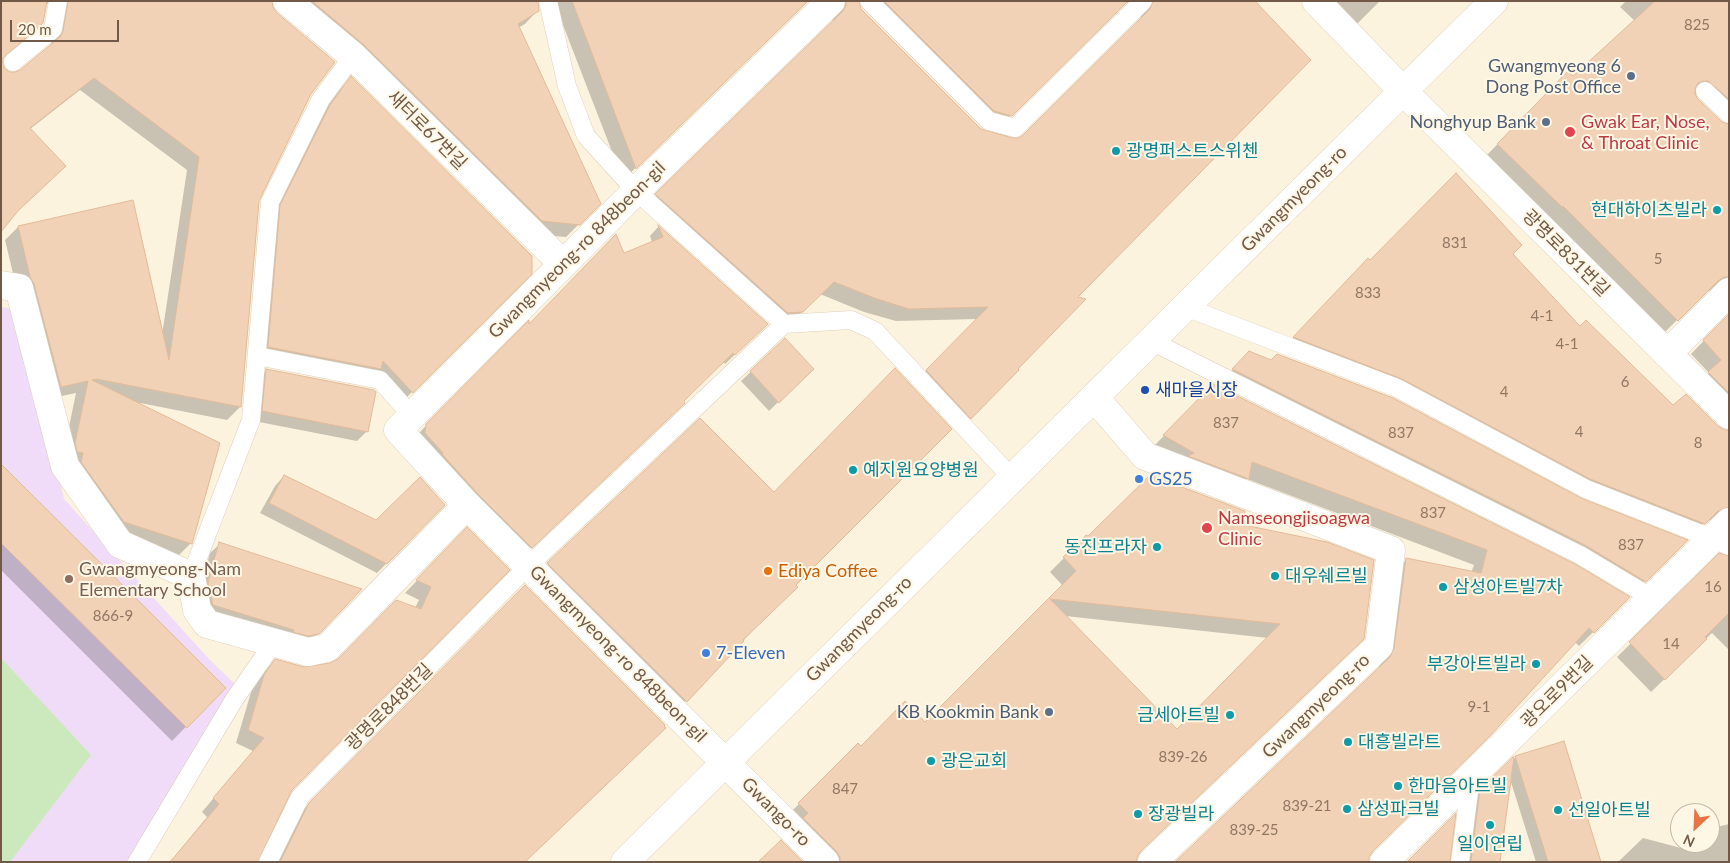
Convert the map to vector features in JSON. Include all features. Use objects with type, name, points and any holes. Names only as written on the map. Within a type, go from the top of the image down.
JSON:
[{"type":"street","name":"새터로67번길","points":[[287,1],[353,56],[563,264]]},
{"type":"street","name":"Gwangmyeong-ro 848beon-gil","points":[[726,761],[467,505],[398,430],[636,191],[831,1]]},
{"type":"street","name":"광명로831번길","points":[[1316,1],[1403,91],[1729,415]]},
{"type":"street","name":"Gwangmyeong-ro","points":[[625,862],[1494,1]]},
{"type":"street","points":[[10,286],[65,466],[120,544],[191,576],[197,610],[207,624],[308,652],[327,648],[467,505]]},
{"type":"street","points":[[1667,354],[1729,292]]},
{"type":"street","name":"Gwangmyeong-ro","points":[[1094,397],[1146,456],[1391,550],[1379,646],[1152,862]]},
{"type":"street","name":"광오로9번길","points":[[1384,862],[1652,598],[1723,536]]},
{"type":"street","name":"Gwango-ro","points":[[726,761],[825,862]]},
{"type":"lane","points":[[13,62],[53,29],[58,1]]},
{"type":"lane","points":[[548,1],[567,86],[586,136],[636,191],[784,324],[851,320],[875,331],[1012,478]]},
{"type":"lane","points":[[869,1],[989,121],[1015,128],[1142,1]]},
{"type":"lane","points":[[191,576],[251,420],[270,202],[321,99],[353,56]]},
{"type":"lane","points":[[1705,90],[1729,114]]},
{"type":"lane","points":[[1185,307],[1397,388],[1586,489],[1723,536]]},
{"type":"lane","name":"광명로848번길","points":[[268,862],[300,797],[528,566],[784,324]]},
{"type":"lane","points":[[1151,340],[1580,555],[1652,598]]},
{"type":"lane","points":[[257,356],[380,380],[412,416]]},
{"type":"lane","points":[[137,862],[234,700],[274,642]]},
{"type":"lane","points":[[1460,862],[1471,777]]},
{"type":"shaded area","name":"Gwangmyeong-Nam Elementary School","points":[[2,307],[15,310],[51,442],[64,499],[210,660],[238,687],[144,862],[1,862]]},
{"type":"green space","points":[[1,658],[91,755],[10,862],[1,862]]},
{"type":"building","points":[[1,1],[47,1],[43,23],[3,58],[5,69],[10,72],[20,70],[60,37],[63,31],[68,1],[272,1],[277,13],[335,62],[311,94],[259,201],[241,407],[96,379],[92,380],[220,443],[192,544],[124,522],[81,462],[83,453],[77,452],[75,443],[88,381],[61,387],[34,284],[30,277],[18,226],[133,200],[169,360],[199,157],[94,78],[30,128],[66,166],[18,211],[1,232]]},
{"type":"building","points":[[312,1],[538,1],[539,11],[518,24],[601,204],[580,225],[542,221],[364,45]]},
{"type":"building","points":[[572,1],[808,1],[636,169]]},
{"type":"building","points":[[846,1],[859,1],[861,9],[981,129],[1013,138],[1022,136],[1150,9],[1153,1],[1255,1],[1311,60],[1078,297],[1086,299],[971,419],[926,370],[988,307],[909,309],[834,282],[803,312],[788,313],[655,194],[842,12],[846,6]]},
{"type":"building","points":[[884,1],[1128,1],[1012,116],[994,111]]},
{"type":"building","points":[[1655,1],[1729,1],[1729,99],[1708,81],[1698,83],[1695,94],[1722,122],[1729,124],[1729,277],[1724,277],[1718,281],[1678,321],[1563,206],[1497,144],[1568,71],[1573,76]]},
{"type":"building","points":[[351,76],[532,256],[532,274],[413,393],[383,361],[381,369],[268,347],[280,205],[330,105]]},
{"type":"building","points":[[1456,173],[1522,245],[1513,254],[1580,326],[1586,320],[1673,405],[1686,394],[1718,426],[1729,430],[1729,507],[1718,511],[1705,524],[1590,479],[1402,379],[1293,337],[1368,258],[1370,260]]},
{"type":"building","points":[[658,225],[768,324],[735,355],[733,353],[684,401],[685,403],[532,548],[478,494],[442,454],[425,433],[426,424],[529,320],[529,324],[616,234],[624,253],[663,237]]},
{"type":"building","points":[[1729,314],[1729,393],[1708,372],[1721,360],[1703,340]]},
{"type":"building","points":[[785,338],[814,369],[779,403],[750,371]]},
{"type":"building","points":[[1249,351],[1271,360],[1277,354],[1393,398],[1581,498],[1688,540],[1646,582],[1585,545],[1232,369]]},
{"type":"building","points":[[895,368],[952,429],[796,585],[798,587],[743,640],[687,702],[547,563],[700,418],[774,492]]},
{"type":"building","points":[[266,369],[374,390],[376,392],[368,432],[262,411]]},
{"type":"building","points":[[1213,384],[1575,564],[1630,597],[1594,633],[1589,628],[1489,737],[1373,851],[1369,857],[1369,862],[1175,862],[1390,657],[1394,648],[1406,558],[1481,573],[1487,550],[1252,462],[1249,479],[1188,456],[1194,453],[1163,435]]},
{"type":"building","points":[[1,464],[226,688],[187,728],[1,543]]},
{"type":"building","points":[[284,475],[376,520],[420,477],[445,505],[387,564],[269,503]]},
{"type":"building","points":[[1150,475],[1245,511],[1244,525],[1327,542],[1374,560],[1364,639],[1141,851],[1137,857],[1137,862],[840,862],[840,857],[836,851],[803,818],[808,813],[798,803],[858,743],[861,746],[905,701],[925,722],[1076,571],[1063,557],[1086,535],[1088,536]],"holes":[[[1050,599],[1280,624],[1177,729]]]},
{"type":"building","points":[[467,527],[510,570],[292,790],[258,862],[170,862],[219,804],[213,798],[264,738],[248,730],[264,675],[275,659],[304,667],[330,663],[338,659],[396,600],[421,609],[431,587],[416,580]]},
{"type":"building","points":[[219,542],[362,589],[319,634],[308,636],[293,632],[294,630],[213,605],[208,582]]},
{"type":"building","points":[[1719,553],[1729,556],[1729,613],[1705,637],[1707,639],[1665,680],[1629,642]]},
{"type":"building","points":[[525,585],[666,728],[525,862],[280,862],[309,803]]},
{"type":"building","name":"선일아트빌","points":[[1564,741],[1601,862],[1548,862],[1515,756]]},
{"type":"building","name":"일이연립","points":[[1513,757],[1500,862],[1471,862],[1480,789]]},
{"type":"building","points":[[1456,813],[1450,862],[1407,862]]},
{"type":"building","points":[[781,840],[803,862],[758,862]]},
{"type":"place","name":"Gwangmyeong 6 Dong Post Office","points":[[1631,76]]},
{"type":"place","name":"Nonghyup Bank","points":[[1546,122]]},
{"type":"place","name":"Gwak Ear, Nose, & Throat Clinic","points":[[1570,132]]},
{"type":"place","name":"광명퍼스트스위첸","points":[[1116,151]]},
{"type":"place","name":"현대하이츠빌라","points":[[1717,210]]},
{"type":"place","name":"새마을시장","points":[[1145,390]]},
{"type":"place","name":"예지원요양병원","points":[[853,470]]},
{"type":"place","name":"GS25","points":[[1139,479]]},
{"type":"place","name":"Namseongjisoagwa Clinic","points":[[1207,528]]},
{"type":"place","name":"동진프라자","points":[[1157,547]]},
{"type":"place","name":"Ediya Coffee","points":[[768,571]]},
{"type":"place","name":"대우쉐르빌","points":[[1275,576]]},
{"type":"place","name":"Gwangmyeong-Nam Elementary School","points":[[69,579]]},
{"type":"place","name":"삼성아트빌7차","points":[[1443,587]]},
{"type":"place","name":"7-Eleven","points":[[706,653]]},
{"type":"place","name":"부강아트빌라","points":[[1536,664]]},
{"type":"place","name":"KB Kookmin Bank","points":[[1049,712]]},
{"type":"place","name":"금세아트빌","points":[[1230,715]]},
{"type":"place","name":"대흥빌라트","points":[[1348,742]]},
{"type":"place","name":"광은교회","points":[[931,761]]},
{"type":"place","name":"한마음아트빌","points":[[1398,786]]},
{"type":"place","name":"삼성파크빌","points":[[1347,809]]},
{"type":"place","name":"선일아트빌","points":[[1558,810]]},
{"type":"place","name":"장광빌라","points":[[1138,814]]},
{"type":"place","name":"일이연립","points":[[1490,825]]}]
